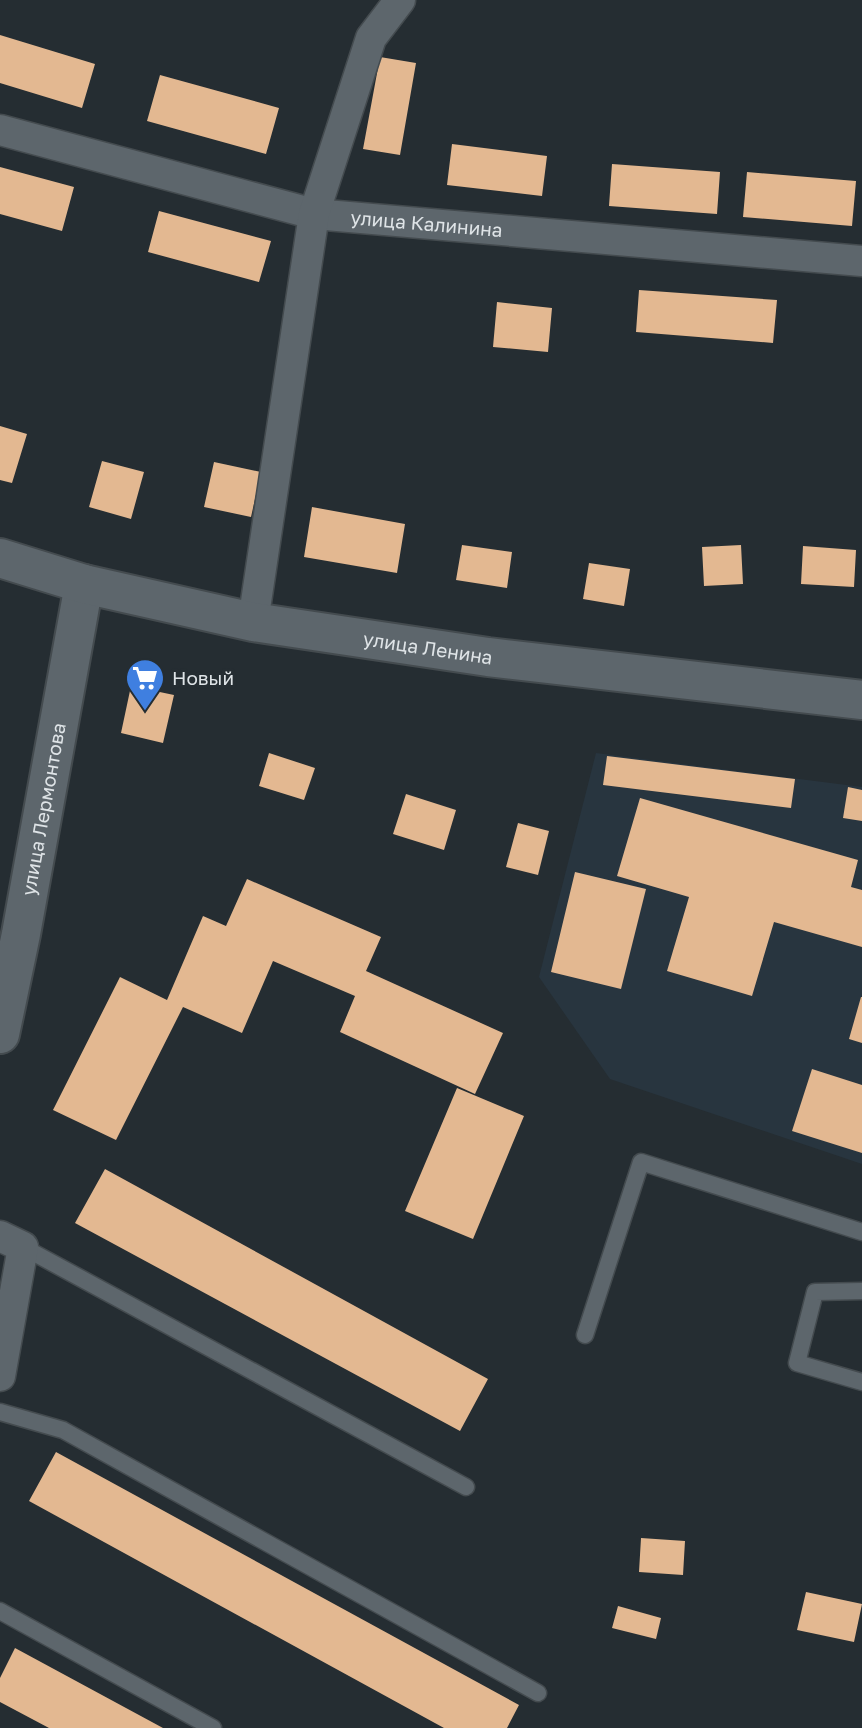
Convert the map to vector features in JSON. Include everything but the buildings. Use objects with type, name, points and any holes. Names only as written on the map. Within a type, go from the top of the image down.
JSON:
[{"type":"main road","name":"улица Ленина","points":[[0,558],[84,584],[254,622],[488,657],[862,700]]},
{"type":"main road","name":"улица Лермонтова","points":[[0,1034],[22,934],[84,584]]},
{"type":"street","points":[[254,622],[314,214],[371,38],[400,0]]},
{"type":"street","name":"улица Калинина","points":[[0,130],[314,214],[862,261]]},
{"type":"street","points":[[0,1376],[12,1241]]},
{"type":"lane","points":[[585,1335],[641,1162],[862,1232]]},
{"type":"lane","points":[[12,1241],[466,1487]]},
{"type":"lane","points":[[862,1291],[815,1292],[797,1363],[862,1382]]},
{"type":"lane","points":[[0,1412],[63,1430],[538,1693]]},
{"type":"lane","points":[[0,1611],[213,1728]]},
{"type":"shaded area","points":[[596,753],[862,787],[862,1164],[610,1079],[539,977]]},
{"type":"place","name":"Новый","points":[[145,712]]}]
